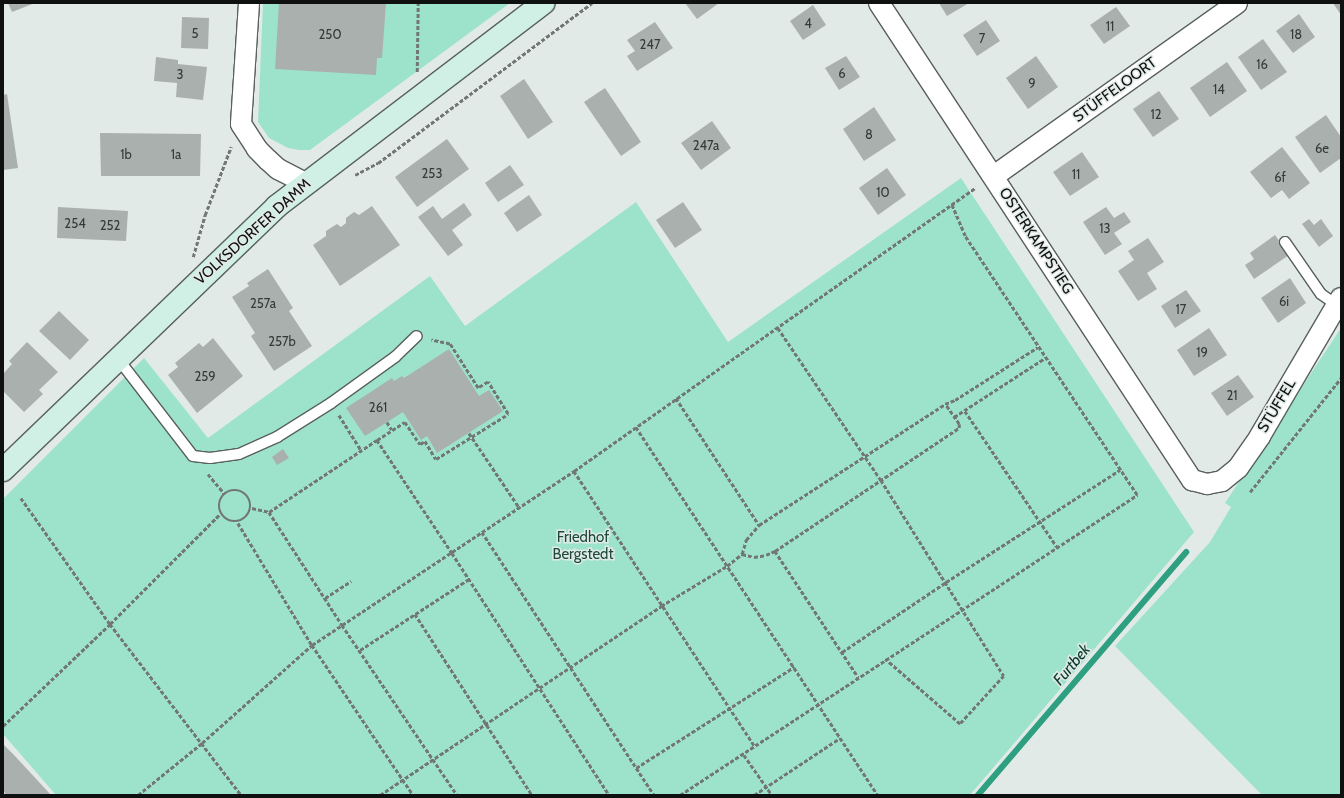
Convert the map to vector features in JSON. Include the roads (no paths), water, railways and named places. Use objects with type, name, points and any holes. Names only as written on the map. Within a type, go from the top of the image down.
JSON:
[{"type":"main road","name":"VOLKSDORFER DAMM","points":[[3,470],[119,360],[176,302],[271,212],[306,183],[543,3]]},
{"type":"street","points":[[249,3],[241,124],[253,145],[268,160],[278,169],[306,183]]},
{"type":"street","name":"OSTERKAMPSTIEG","points":[[879,3],[994,176],[1192,480]]},
{"type":"street","name":"STÜFFELOORT","points":[[994,176],[1237,3]]},
{"type":"street","name":"STÜFFEL","points":[[1192,480],[1207,484],[1215,483],[1222,481],[1238,468],[1260,436],[1339,301]]},
{"type":"lane","points":[[1285,242],[1321,294],[1339,301]]},
{"type":"lane","points":[[119,360],[193,456],[210,458],[239,454],[277,437],[330,403],[395,357],[417,336]]},
{"type":"waterway","name":"Furtbek","points":[[978,795],[1186,552]]},
{"type":"park label","name":"Friedhof Bergstedt","points":[[583,546]]}]
